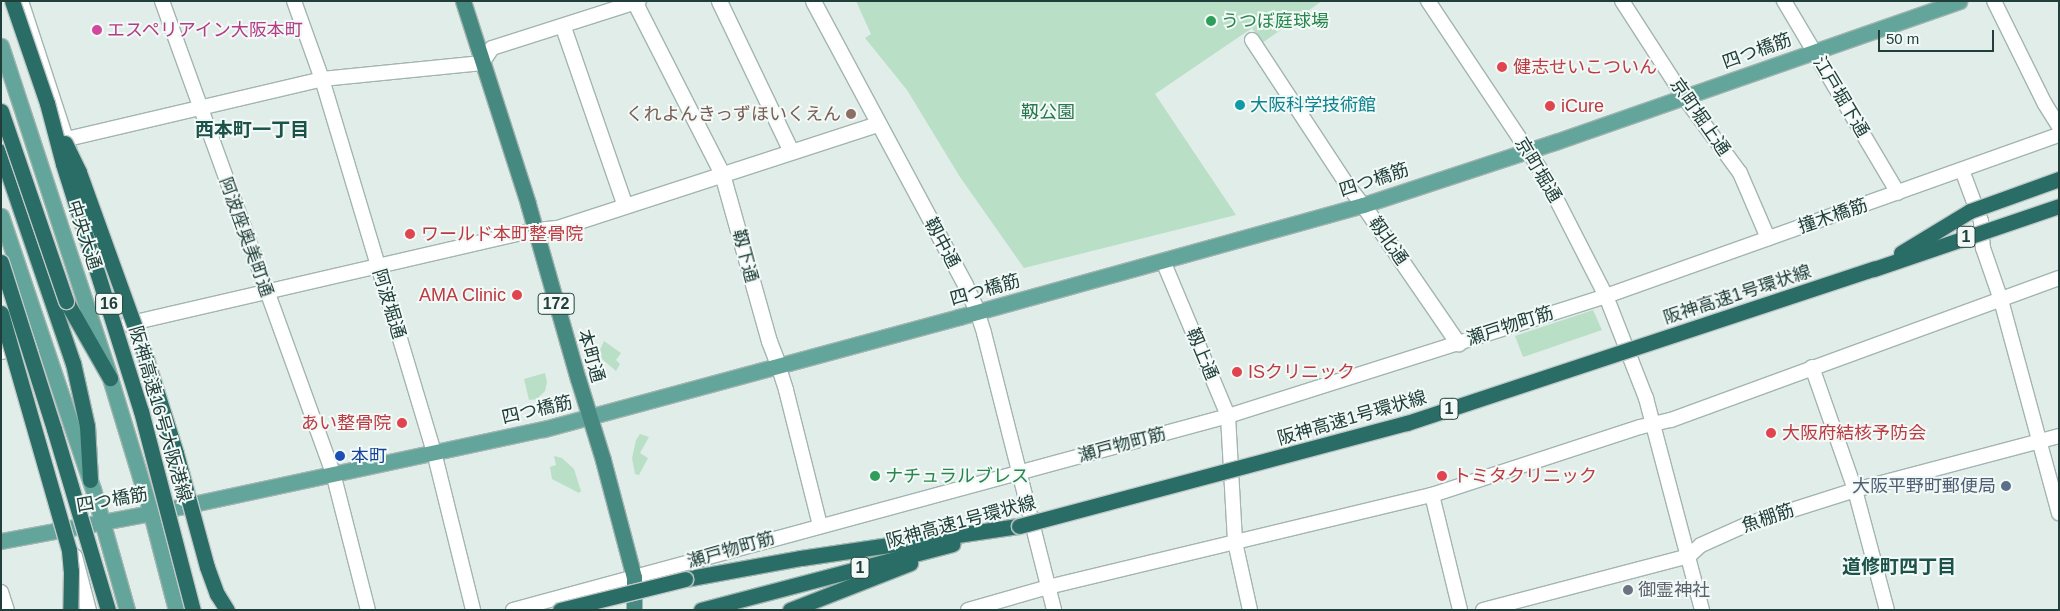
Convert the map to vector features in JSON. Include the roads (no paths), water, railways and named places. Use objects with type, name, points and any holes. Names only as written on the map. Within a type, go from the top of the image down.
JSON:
[{"type":"highway","name":"阪神高速16号大阪港線","points":[[12,1],[47,103],[63,164],[141,411],[194,610]]},
{"type":"highway","name":"本町通","points":[[463,1],[535,230],[603,460],[634,577],[634,610]]},
{"type":"highway","points":[[47,103],[79,172],[147,361],[176,453],[208,567],[218,594],[227,610]]},
{"type":"highway","points":[[1,111],[60,303],[86,426],[90,480]]},
{"type":"highway","points":[[1,152],[60,303],[110,378]]},
{"type":"highway","points":[[1874,269],[1970,211],[2059,179]]},
{"type":"highway","name":"阪神高速1号環状線","points":[[701,610],[1406,423],[2059,206]]},
{"type":"highway","points":[[1,262],[54,429],[108,610]]},
{"type":"highway","points":[[1,313],[68,550],[71,572],[70,610]]},
{"type":"highway","points":[[560,610],[685,578],[744,567],[1019,526]]},
{"type":"highway","name":"1","points":[[790,610],[979,537]]},
{"type":"main road","name":"四つ橋筋","points":[[1,541],[103,520],[151,513],[589,417],[1163,261],[1362,205],[1684,97],[1958,1]]},
{"type":"main road","name":"中央大通","points":[[1,46],[110,378],[151,513],[176,610]]},
{"type":"main road","points":[[1,216],[103,520],[128,610]]},
{"type":"street","points":[[21,1],[173,461],[197,503],[222,610]]},
{"type":"street","name":"阿波座奥美町通","points":[[162,1],[199,109],[333,473],[368,610]]},
{"type":"street","name":"阿波堀通","points":[[294,1],[322,79],[434,452],[473,610]]},
{"type":"street","points":[[719,1],[791,151]]},
{"type":"street","name":"靱中通","points":[[813,1],[877,124],[965,285],[977,312],[984,333],[1054,610]]},
{"type":"street","name":"京町堀通","points":[[1428,1],[1544,175],[1606,296],[1625,350],[1646,398],[1702,610]]},
{"type":"street","name":"京町堀上通","points":[[1622,1],[1684,97],[1740,174],[1768,238]]},
{"type":"street","name":"江戸堀下通","points":[[1784,1],[1898,193]]},
{"type":"street","points":[[66,139],[322,79],[482,62],[492,48],[563,27],[636,2]]},
{"type":"street","name":"靱下通","points":[[636,2],[722,174],[769,341],[786,390],[820,525]]},
{"type":"street","points":[[1998,7],[2056,123]]},
{"type":"street","points":[[563,27],[625,206]]},
{"type":"street","name":"靱北通","points":[[1252,40],[1362,205],[1458,343]]},
{"type":"street","points":[[127,324],[377,265],[535,230],[557,228],[877,124]]},
{"type":"street","name":"撞木橋筋","points":[[1606,296],[2059,135]]},
{"type":"street","points":[[1962,170],[1981,221],[1983,248],[2001,300],[2059,513]]},
{"type":"street","name":"靱上通","points":[[1163,261],[1228,416],[1236,542],[1250,610]]},
{"type":"street","points":[[968,610],[1048,586],[1432,495],[1653,424],[1671,420],[2059,278]]},
{"type":"street","name":"瀬戸物町筋","points":[[513,610],[820,525],[1228,416],[1606,296]]},
{"type":"street","points":[[44,342],[3,346],[66,528],[88,610]]},
{"type":"street","points":[[1812,367],[1855,490],[1887,610]]},
{"type":"street","name":"魚棚筋","points":[[1483,610],[1688,556],[1701,545],[1748,524],[1855,490],[2059,436]]},
{"type":"street","points":[[1432,495],[1460,610]]},
{"type":"street","points":[[1,592],[7,610]]},
{"type":"place","name":"うつぼ庭球場","points":[[1211,21]]},
{"type":"place","name":"エスペリアイン大阪本町","points":[[97,30]]},
{"type":"place","name":"健志せいこついん","points":[[1502,67]]},
{"type":"place","name":"大阪科学技術館","points":[[1240,105]]},
{"type":"place","name":"iCure","points":[[1550,106]]},
{"type":"place","name":"くれよんきっずほいくえん","points":[[851,114]]},
{"type":"place","name":"ワールド本町整骨院","points":[[410,234]]},
{"type":"place","name":"AMA Clinic","points":[[517,295]]},
{"type":"place","name":"ISクリニック","points":[[1237,372]]},
{"type":"place","name":"あい整骨院","points":[[402,423]]},
{"type":"place","name":"大阪府結核予防会","points":[[1771,433]]},
{"type":"place","name":"本町","points":[[340,456]]},
{"type":"place","name":"ナチュラルブレス","points":[[875,476]]},
{"type":"place","name":"トミタクリニック","points":[[1442,476]]},
{"type":"place","name":"大阪平野町郵便局","points":[[2006,486]]},
{"type":"place","name":"御霊神社","points":[[1628,590]]},
{"type":"district","name":"西本町一丁目","points":[[252,130]]},
{"type":"district","name":"道修町四丁目","points":[[1899,567]]},
{"type":"park label","name":"靱公園","points":[[1048,112]]}]
